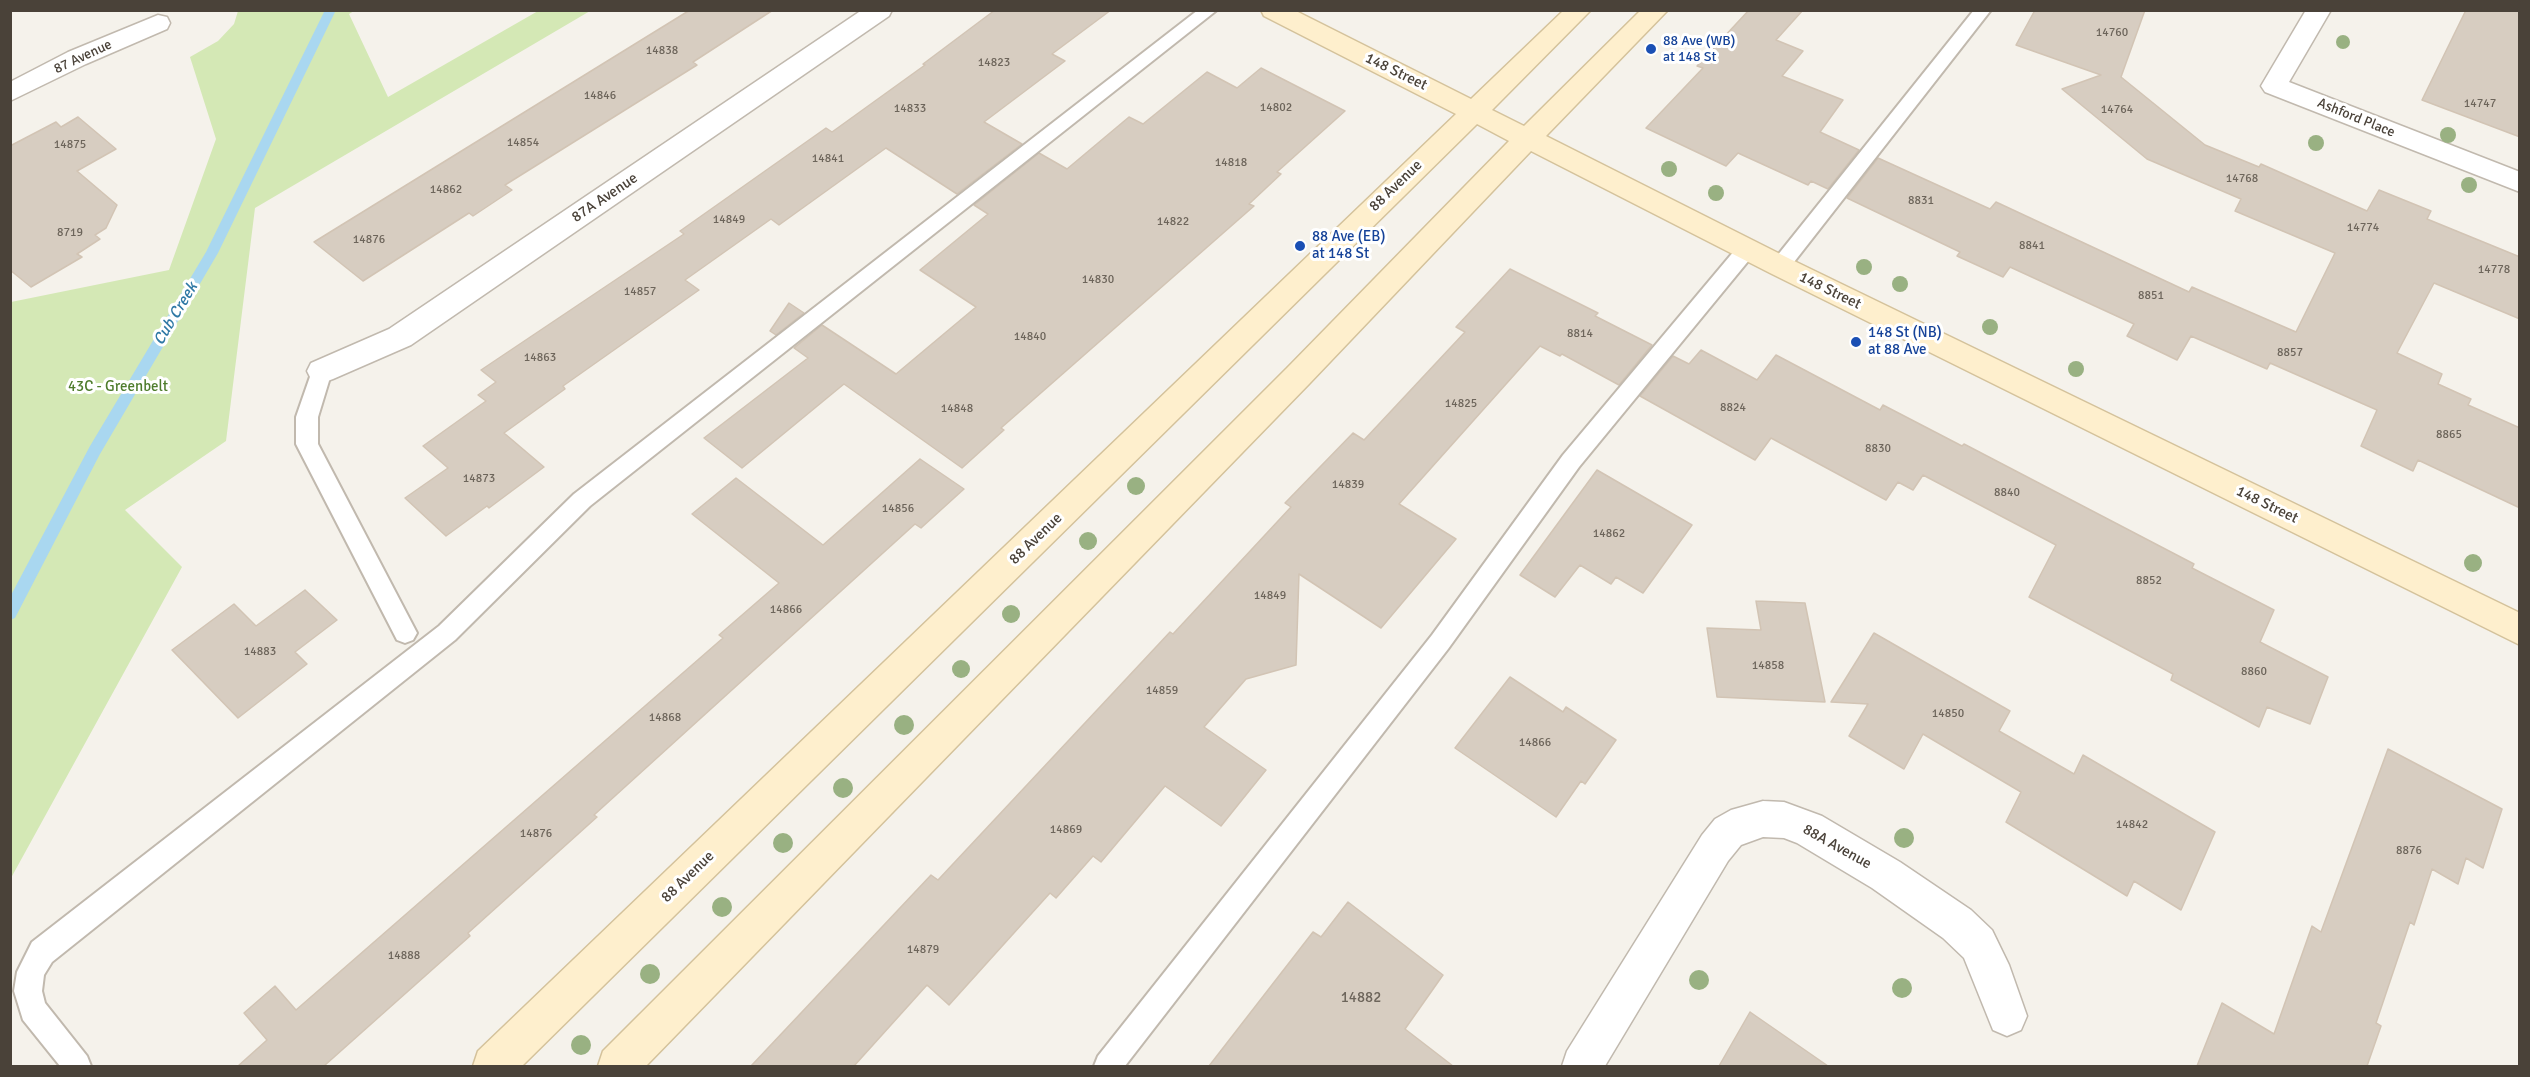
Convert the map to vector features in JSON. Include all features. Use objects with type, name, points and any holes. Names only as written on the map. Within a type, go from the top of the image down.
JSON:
[{"type":"main road","name":"148 Street","points":[[1273,10],[1780,266],[2520,630]]},
{"type":"main road","name":"88 Avenue","points":[[493,1066],[1579,10]]},
{"type":"main road","points":[[618,1066],[1656,10]]},
{"type":"street","name":"87A Avenue","points":[[322,370],[400,337],[880,10]]},
{"type":"street","name":"Ashford Place","points":[[2319,10],[2274,86],[2520,183]]},
{"type":"street","name":"87 Avenue","points":[[10,93],[77,58],[158,23]]},
{"type":"street","name":"88A Avenue","points":[[1582,1066],[1715,848],[1728,832],[1744,822],[1763,819],[1784,820],[1809,829],[1886,874],[1957,924],[1978,944],[1995,979],[2007,1016]]},
{"type":"lane","points":[[77,1066],[33,1010],[28,991],[31,972],[42,952],[447,633],[582,500],[1209,10]]},
{"type":"lane","points":[[1780,266],[1983,10]]},
{"type":"lane","points":[[1108,1066],[1440,642],[1571,461],[1747,249]]},
{"type":"lane","points":[[322,370],[307,417],[307,444],[405,633]]},
{"type":"green space","name":"43C - Greenbelt","points":[[238,11],[354,11],[349,14],[388,97],[538,11],[590,11],[255,208],[226,441],[125,510],[182,567],[11,878],[11,302],[169,270],[216,139],[190,57],[218,41],[234,24]]},
{"type":"building","points":[[690,10],[773,10],[693,62],[697,65],[505,185],[512,190],[473,216],[469,213],[363,281],[314,242]]},
{"type":"building","points":[[995,10],[1111,10],[1052,54],[1065,61],[984,122],[1022,144],[957,194],[886,148],[779,225],[771,219],[685,280],[699,290],[563,386],[565,389],[504,433],[544,467],[489,508],[487,506],[446,536],[405,498],[448,468],[423,446],[486,401],[478,395],[496,382],[481,370],[684,234],[680,231],[826,128],[832,132],[925,65],[923,64]]},
{"type":"building","points":[[1749,10],[1803,10],[1776,40],[1803,51],[1782,76],[1843,100],[1820,132],[1859,150],[1828,189],[1811,181],[1808,185],[1738,153],[1726,166],[1646,128],[1703,68],[1697,66]]},
{"type":"building","points":[[2035,10],[2145,10],[2121,77],[2205,145],[2259,167],[2261,164],[2367,211],[2379,190],[2431,211],[2427,219],[2520,257],[2520,319],[2434,283],[2397,353],[2442,374],[2438,384],[2471,399],[2468,405],[2520,428],[2520,508],[2418,460],[2413,471],[2361,446],[2377,410],[2270,363],[2267,369],[2191,336],[2177,360],[2127,336],[2134,324],[2010,267],[2003,277],[1957,256],[1960,252],[1847,198],[1878,158],[1990,209],[1996,202],[2189,292],[2192,287],[2296,332],[2335,253],[2235,211],[2241,199],[2147,159],[2062,89],[2101,75],[2016,45]]},
{"type":"building","points":[[2466,10],[2520,10],[2520,137],[2422,100]]},
{"type":"building","points":[[1261,68],[1345,111],[1277,172],[1281,174],[1249,204],[1254,206],[1001,428],[1004,430],[962,468],[844,384],[742,468],[704,438],[808,358],[794,348],[822,325],[896,374],[976,307],[920,270],[988,214],[974,205],[1039,153],[1067,169],[1129,117],[1143,124],[1207,72],[1237,88]]},
{"type":"building","points":[[78,117],[116,149],[77,171],[117,205],[106,228],[95,235],[100,239],[77,254],[82,257],[31,287],[10,270],[10,146],[56,122],[61,127]]},
{"type":"building","points":[[1510,269],[1598,313],[1595,316],[1652,345],[1619,385],[1562,354],[1560,356],[1540,346],[1399,504],[1456,539],[1381,628],[1299,574],[1296,665],[1246,679],[1204,727],[1266,770],[1221,826],[1165,786],[1101,862],[1093,856],[1056,898],[1050,893],[949,1005],[927,985],[854,1066],[751,1066],[931,875],[938,880],[1170,632],[1173,634],[1291,507],[1285,503],[1353,433],[1364,440],[1465,332],[1456,327]]},
{"type":"building","points":[[789,303],[804,313],[776,335],[770,331]]},
{"type":"building","points":[[1701,350],[1757,380],[1776,355],[1880,410],[1883,405],[1962,446],[1964,444],[2194,564],[2192,568],[2274,610],[2260,642],[2328,677],[2310,724],[2267,707],[2259,727],[2171,680],[2173,674],[2029,597],[2056,545],[1923,475],[1913,490],[1898,482],[1886,500],[1771,438],[1755,460],[1640,396],[1673,356],[1689,364]]},
{"type":"building","points":[[920,459],[964,489],[921,528],[915,524],[594,815],[597,817],[468,933],[470,936],[324,1066],[238,1066],[267,1040],[244,1013],[275,986],[296,1010],[723,638],[719,635],[779,583],[692,514],[736,478],[823,545]]},
{"type":"building","points":[[1597,470],[1692,525],[1643,593],[1616,577],[1611,584],[1580,565],[1555,597],[1520,575]]},
{"type":"building","points":[[305,590],[337,620],[295,652],[307,664],[238,718],[172,650],[234,604],[256,626]]},
{"type":"building","points":[[1756,601],[1805,603],[1825,702],[1717,697],[1707,628],[1761,630]]},
{"type":"building","points":[[1874,633],[2010,711],[1999,731],[2074,774],[2083,755],[2215,832],[2181,910],[2134,881],[2127,896],[2006,822],[2021,792],[1923,734],[1904,769],[1849,736],[1868,704],[1831,702]]},
{"type":"building","points":[[1510,677],[1563,712],[1566,707],[1616,740],[1585,784],[1581,781],[1556,817],[1455,748]]},
{"type":"building","points":[[2388,749],[2502,809],[2483,868],[2466,858],[2458,884],[2432,869],[2414,925],[2410,922],[2376,1023],[2381,1026],[2367,1066],[2197,1066],[2222,1003],[2274,1034],[2312,926],[2321,932]]},
{"type":"building","points":[[1348,902],[1443,975],[1405,1029],[1453,1066],[1209,1066],[1313,932],[1321,937]]},
{"type":"building","points":[[1750,1012],[1828,1066],[1719,1066]]},
{"type":"waterway","name":"Cub Creek","points":[[10,613],[95,450],[212,253],[331,10]]},
{"type":"place","name":"88 Ave (WB) at 148 St","points":[[1651,49]]},
{"type":"place","name":"88 Ave (EB) at 148 St","points":[[1300,246]]},
{"type":"place","name":"148 St (NB) at 88 Ave","points":[[1856,342]]}]
